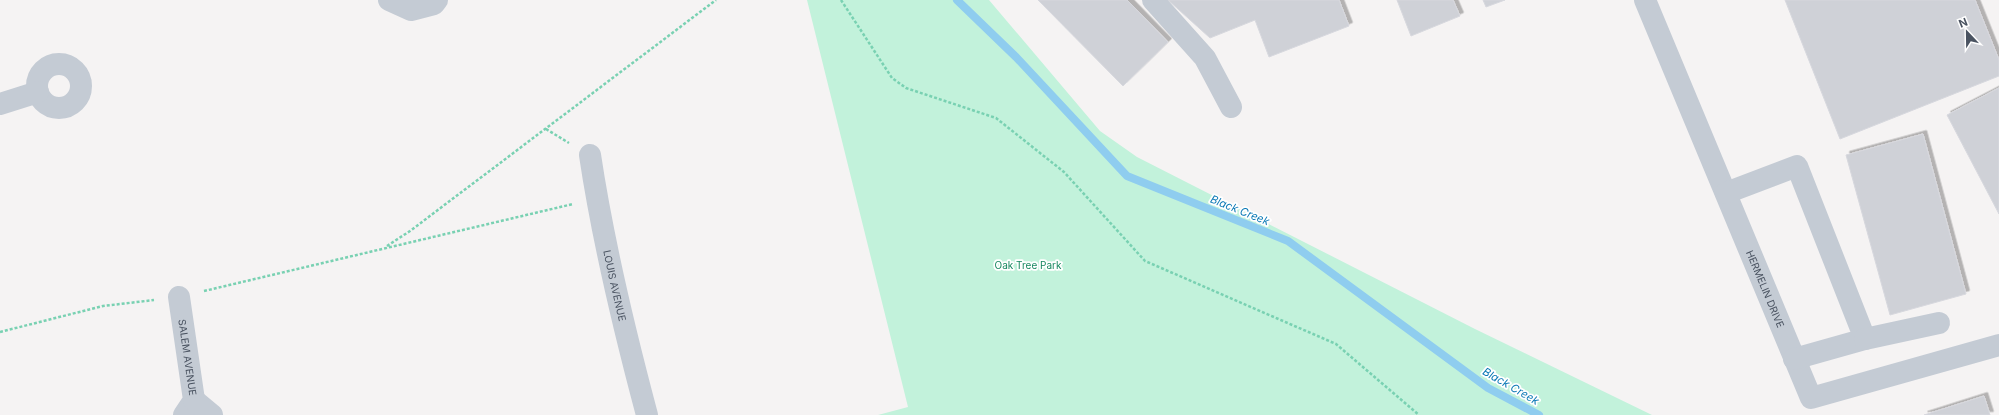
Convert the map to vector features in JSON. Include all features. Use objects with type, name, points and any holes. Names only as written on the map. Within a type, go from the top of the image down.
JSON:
[{"type":"street","points":[[389,0],[411,10],[434,4],[437,0]]},
{"type":"street","points":[[1153,0],[1205,58],[1231,107]]},
{"type":"street","name":"HERMELIN DRIVE","points":[[1645,0],[1811,398],[1999,345]]},
{"type":"street","points":[[0,104],[38,92]]},
{"type":"street","name":"LOUIS AVENUE","points":[[590,155],[597,198],[633,362],[647,415]]},
{"type":"street","points":[[1726,193],[1797,166],[1864,339]]},
{"type":"street","name":"SALEM AVENUE","points":[[179,297],[189,408]]},
{"type":"street","points":[[1794,358],[1864,339],[1939,322]]},
{"type":"street","points":[[189,408],[212,415]]},
{"type":"path","points":[[385,248],[716,0]]},
{"type":"path","points":[[841,0],[892,78],[906,88],[996,118],[1064,172],[1145,261],[1336,344],[1419,415]]},
{"type":"path","points":[[0,332],[103,306],[179,297],[597,198]]},
{"type":"green space","name":"Oak Tree Park","points":[[807,0],[989,0],[1100,131],[1137,157],[1475,329],[1652,415],[878,415],[908,407]]},
{"type":"building","points":[[1038,0],[1127,0],[1168,42],[1123,86]]},
{"type":"building","points":[[1168,0],[1339,0],[1349,26],[1269,57],[1255,20],[1210,38]]},
{"type":"building","points":[[1397,0],[1453,0],[1460,16],[1411,36]]},
{"type":"building","points":[[1483,0],[1505,0],[1486,7]]},
{"type":"building","points":[[1785,0],[1975,0],[1999,60],[1999,76],[1840,139]]},
{"type":"building","points":[[1999,88],[1999,214],[1947,115]]},
{"type":"building","points":[[1923,134],[1966,294],[1890,315],[1846,155]]},
{"type":"building","points":[[1984,396],[1990,415],[1924,415]]},
{"type":"waterway","name":"Black Creek","points":[[957,0],[1016,57],[1127,176],[1288,241],[1488,388],[1539,415]]}]
